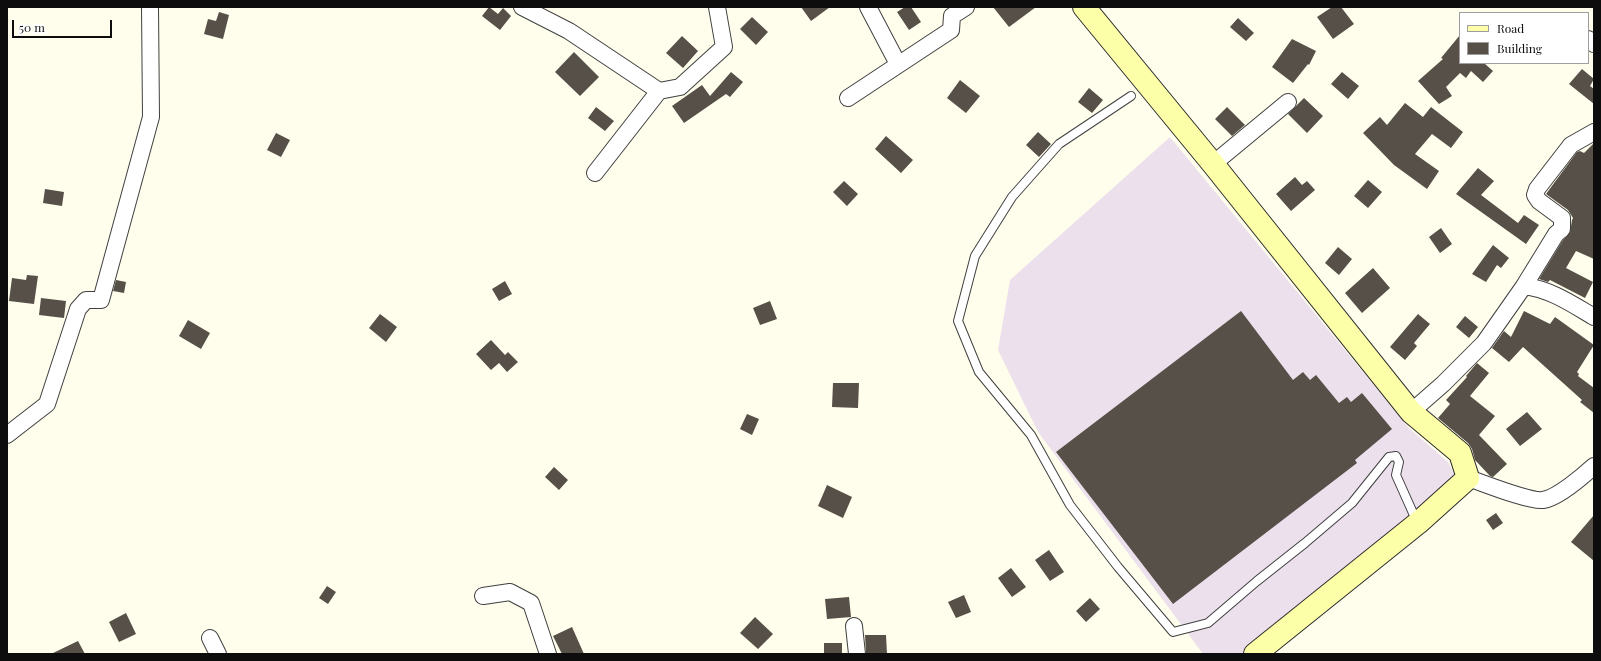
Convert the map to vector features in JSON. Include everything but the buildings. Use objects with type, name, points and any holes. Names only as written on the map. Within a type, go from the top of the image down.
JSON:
[{"type":"street","points":[[7,435],[47,404],[78,309],[86,300],[101,300],[151,118],[150,7]]},
{"type":"street","points":[[522,7],[570,31],[660,90],[680,87],[724,47],[717,7]]},
{"type":"street","points":[[868,7],[898,64]]},
{"type":"street","points":[[848,98],[951,30],[952,16],[966,7]]},
{"type":"street","points":[[1084,7],[1213,164],[1411,412],[1460,454],[1468,478]]},
{"type":"street","points":[[595,173],[660,90]]},
{"type":"street","points":[[1213,164],[1288,102]]},
{"type":"street","points":[[1411,412],[1443,384],[1484,343],[1524,286],[1556,234],[1562,229],[1562,218],[1539,201],[1535,195],[1537,189],[1571,145],[1594,132]]},
{"type":"street","points":[[1524,286],[1534,287],[1559,296],[1594,317]]},
{"type":"street","points":[[1468,478],[1525,498],[1542,500],[1559,493],[1585,475],[1594,466]]},
{"type":"street","points":[[1255,654],[1418,523],[1468,478]]},
{"type":"street","points":[[483,596],[510,592],[531,603],[548,654]]},
{"type":"street","points":[[854,626],[857,654]]},
{"type":"street","points":[[210,638],[218,654]]},
{"type":"lane","points":[[1131,96],[1059,144],[1012,197],[975,256],[958,321],[979,372],[1031,435],[1070,505],[1118,567],[1173,632],[1208,623],[1352,503],[1389,457],[1396,456],[1399,462],[1396,475],[1418,523]]},
{"type":"shaded area","points":[[1170,137],[1409,428],[1448,462],[1456,478],[1247,654],[1203,654],[1038,432],[998,350],[1010,280]]}]
